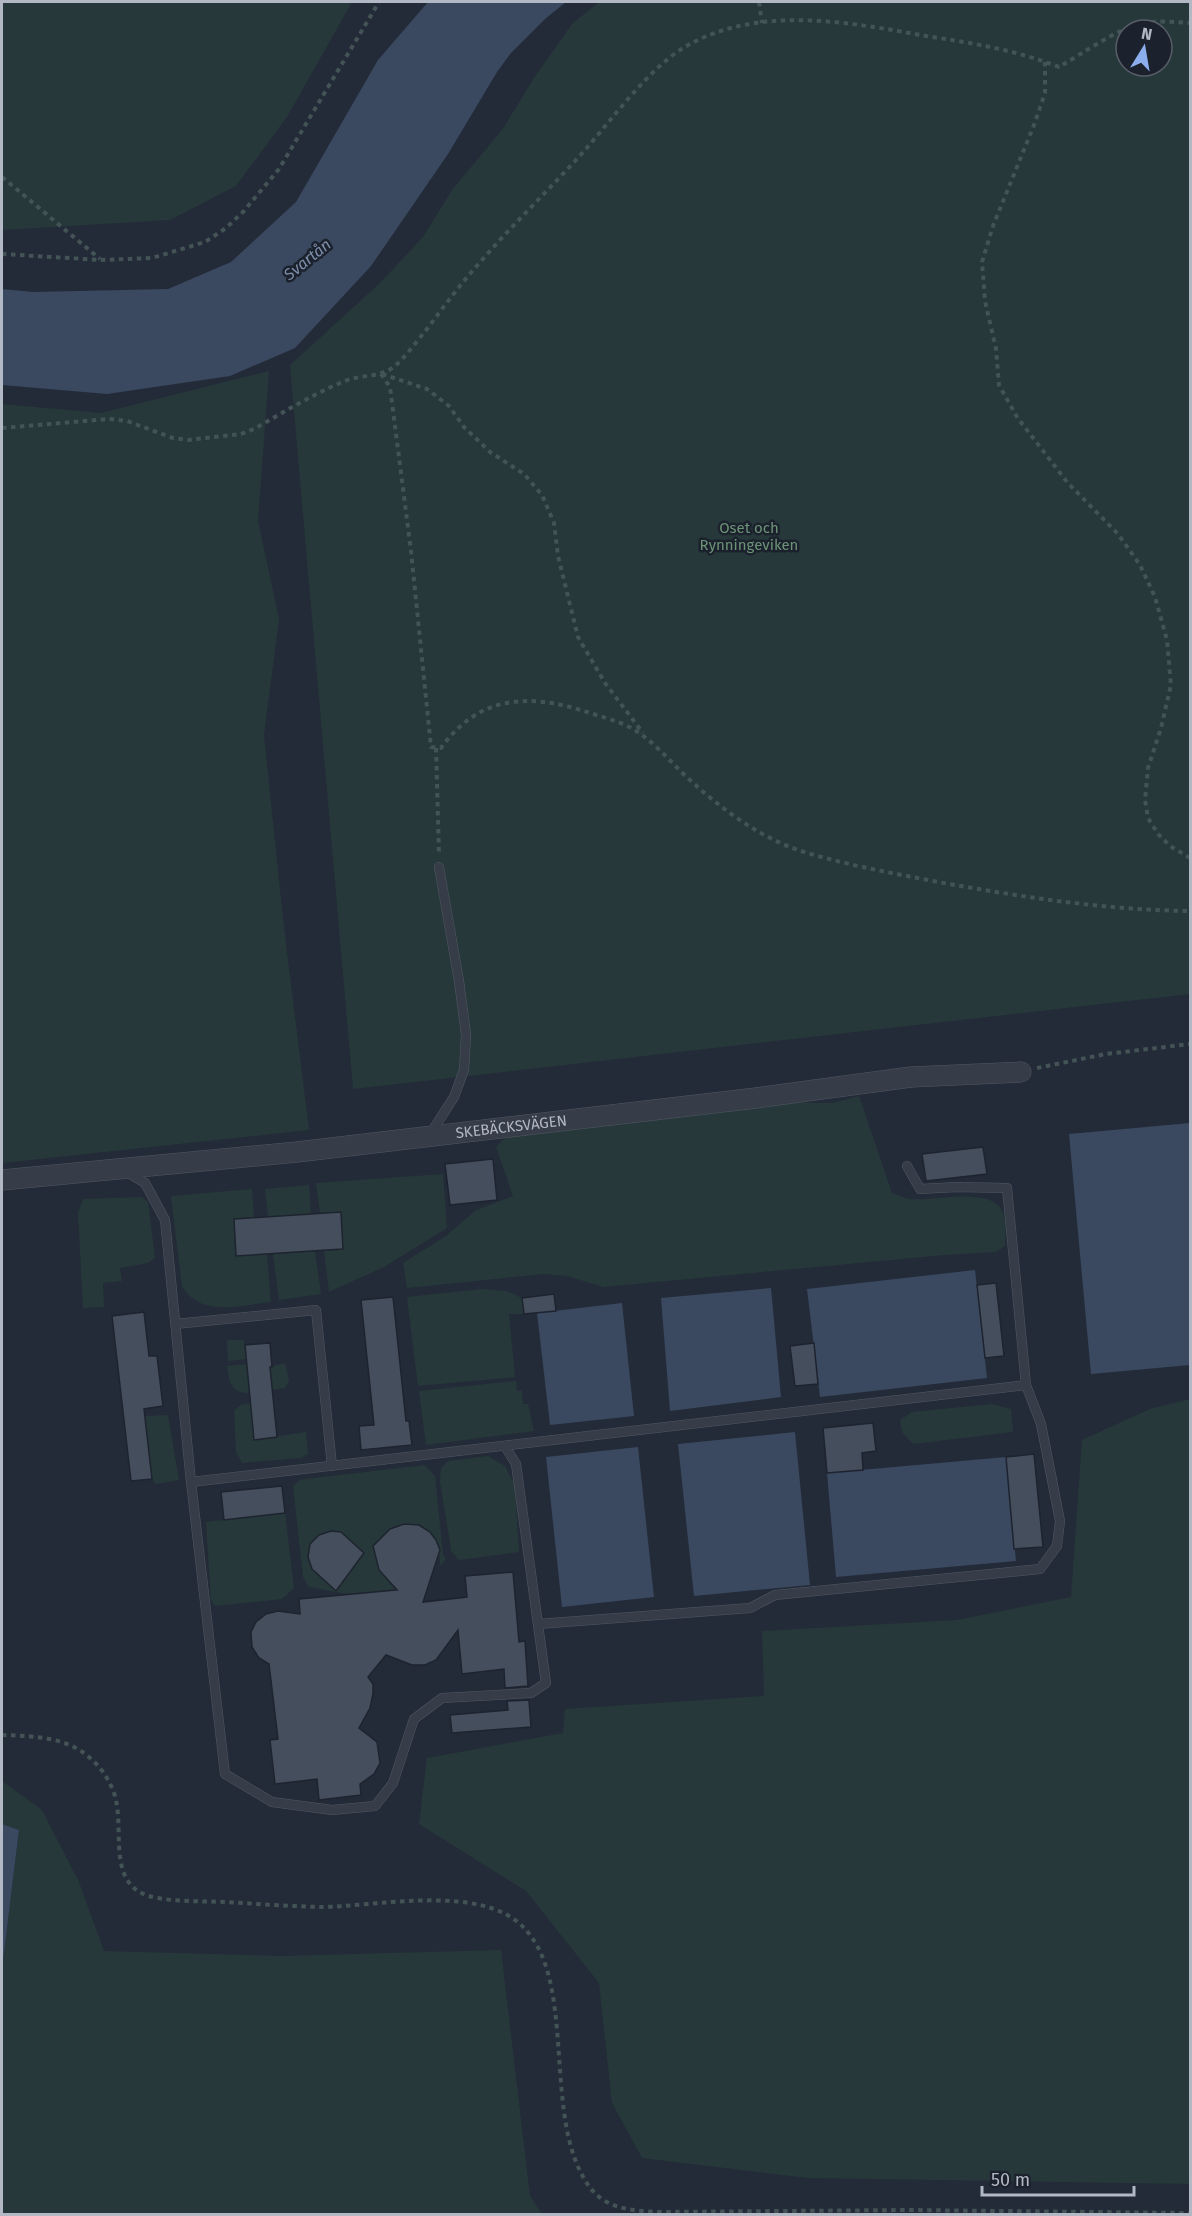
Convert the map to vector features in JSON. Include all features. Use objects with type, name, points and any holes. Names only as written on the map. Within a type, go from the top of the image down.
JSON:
[{"type":"street","name":"SKEBÄCKSVÄGEN","points":[[2,1180],[297,1152],[756,1098],[911,1077],[1021,1072]]},
{"type":"lane","points":[[429,1136],[454,1097],[464,1070],[466,1035],[439,867]]},
{"type":"lane","points":[[538,1624],[750,1608],[775,1595],[1040,1569],[1057,1546],[1060,1521],[1041,1424],[1026,1385],[1006,1188],[920,1189],[907,1166]]},
{"type":"lane","points":[[120,1168],[145,1183],[165,1220],[191,1482],[225,1774],[272,1802],[333,1810],[375,1806],[393,1783],[414,1719],[442,1698],[531,1693],[546,1683],[516,1464],[505,1446]]},
{"type":"lane","points":[[175,1324],[316,1310],[332,1466]]},
{"type":"lane","points":[[191,1482],[1026,1385]]},
{"type":"path","points":[[2,254],[101,260],[152,258],[205,242],[226,228],[243,212],[279,169],[379,2]]},
{"type":"path","points":[[759,2],[762,23]]},
{"type":"path","points":[[2,428],[109,418],[127,421],[173,438],[212,438],[241,434],[350,379],[381,374],[394,366],[412,348],[482,260],[571,166],[662,64],[683,48],[726,30],[762,23],[805,20],[861,25],[1032,56],[1059,67],[1138,24],[1158,21],[1191,23]]},
{"type":"path","points":[[1045,62],[1045,93],[1035,126],[993,226],[982,262],[985,301],[996,349],[999,385],[1017,417],[1067,482],[1118,534],[1140,565],[1155,597],[1167,640],[1171,685],[1161,728],[1148,768],[1145,800],[1148,818],[1158,834],[1170,846],[1191,858]]},
{"type":"path","points":[[2,177],[101,260]]},
{"type":"path","points":[[381,374],[427,389],[449,405],[464,427],[490,452],[524,474],[542,495],[554,523],[558,556],[578,637],[605,683],[646,738],[712,800],[758,833],[801,851],[855,866],[1014,896],[1146,910],[1191,911]]},
{"type":"path","points":[[381,374],[390,387],[411,551],[431,747],[441,748],[460,725],[477,714],[507,701],[526,700],[577,708],[619,722],[646,738]]},
{"type":"path","points":[[436,747],[439,867]]},
{"type":"path","points":[[1021,1072],[1106,1054],[1191,1044]]},
{"type":"path","points":[[2,1735],[34,1736],[57,1741],[74,1747],[90,1757],[100,1768],[116,1799],[123,1872],[131,1886],[146,1896],[180,1901],[320,1907],[432,1900],[489,1908],[516,1920],[538,1946],[551,1985],[561,2091],[569,2144],[586,2182],[609,2204],[629,2210],[657,2212],[907,2210],[1191,2213]]},
{"type":"green space","points":[[2,2],[352,2],[287,117],[236,186],[170,220],[2,230]]},
{"type":"green space","name":"Oset och Rynningeviken","points":[[599,2],[1190,2],[1190,994],[353,1089],[290,365],[379,284],[423,237],[452,190],[502,130],[534,78],[572,24]]},
{"type":"green space","points":[[269,371],[258,521],[279,619],[264,735],[283,919],[309,1130],[2,1163],[2,404],[101,413]]},
{"type":"green space","points":[[859,1096],[892,1193],[910,1199],[975,1197],[987,1199],[997,1204],[1003,1213],[1005,1246],[995,1252],[603,1287],[567,1276],[543,1274],[407,1288],[403,1263],[446,1236],[476,1210],[513,1196],[496,1147],[505,1138],[527,1130],[685,1101],[833,1103]]},
{"type":"green space","points":[[443,1174],[447,1228],[384,1267],[329,1292],[324,1251],[343,1249],[341,1213],[320,1213],[316,1183]]},
{"type":"green space","points":[[309,1185],[311,1214],[268,1217],[265,1189]]},
{"type":"green space","points":[[252,1189],[254,1217],[234,1219],[236,1255],[267,1254],[271,1302],[222,1307],[199,1302],[182,1286],[171,1196]]},
{"type":"green space","points":[[142,1197],[148,1202],[155,1258],[148,1263],[120,1268],[122,1281],[103,1283],[104,1307],[83,1308],[78,1213],[83,1199]]},
{"type":"green space","points":[[315,1251],[321,1294],[279,1300],[273,1254]]},
{"type":"green space","points":[[482,1289],[507,1291],[522,1298],[524,1314],[509,1314],[515,1377],[418,1386],[407,1297]]},
{"type":"green space","points":[[227,1340],[244,1340],[246,1359],[228,1361]]},
{"type":"green space","points":[[285,1363],[289,1381],[285,1388],[272,1390],[270,1367]]},
{"type":"green space","points":[[247,1364],[249,1393],[238,1391],[232,1386],[227,1366]]},
{"type":"green space","points":[[516,1381],[517,1391],[522,1390],[523,1404],[528,1404],[534,1431],[426,1445],[419,1391]]},
{"type":"green space","points":[[1190,1399],[1190,2184],[808,2178],[642,2158],[612,2103],[599,1983],[526,1891],[419,1824],[427,1758],[563,1733],[565,1709],[764,1696],[762,1631],[957,1620],[1071,1597],[1082,1440],[1150,1409]]},
{"type":"green space","points":[[250,1403],[254,1440],[306,1432],[308,1454],[300,1458],[242,1463],[236,1452],[234,1410]]},
{"type":"green space","points":[[992,1404],[1011,1409],[1013,1432],[913,1444],[902,1432],[900,1420],[912,1412]]},
{"type":"green space","points":[[168,1415],[179,1480],[155,1484],[152,1479],[145,1416]]},
{"type":"green space","points":[[488,1456],[505,1466],[515,1485],[519,1552],[459,1560],[451,1551],[440,1482],[441,1468],[448,1461]]},
{"type":"green space","points":[[425,1465],[435,1476],[443,1554],[446,1559],[440,1566],[437,1544],[433,1536],[420,1526],[402,1526],[390,1529],[399,1589],[347,1594],[309,1587],[303,1577],[293,1486],[300,1480],[306,1479]]},
{"type":"green space","points":[[285,1513],[294,1588],[282,1599],[215,1606],[211,1600],[206,1522]]},
{"type":"green space","points":[[2,1781],[42,1810],[79,1882],[104,1951],[281,1956],[501,1950],[530,2196],[542,2214],[2,2214],[2,1969],[19,1830],[2,1824]]},
{"type":"water","name":"Svartån","points":[[428,2],[566,2],[545,19],[511,53],[497,72],[448,154],[371,266],[295,348],[230,376],[107,394],[2,385],[2,289],[33,292],[168,289],[231,262],[296,202],[378,60]]},
{"type":"water","points":[[1190,1123],[1190,1365],[1091,1374],[1069,1134]]},
{"type":"water","points":[[975,1270],[987,1378],[820,1397],[807,1289]]},
{"type":"water","points":[[771,1288],[781,1397],[670,1411],[661,1298]]},
{"type":"water","points":[[622,1303],[634,1416],[550,1425],[537,1313]]},
{"type":"water","points":[[795,1432],[810,1585],[694,1596],[678,1444]]},
{"type":"water","points":[[638,1447],[654,1597],[562,1607],[546,1457]]},
{"type":"water","points":[[1006,1457],[1016,1561],[836,1577],[827,1473]]},
{"type":"water","points":[[2,1824],[19,1830],[2,1969]]},
{"type":"building","points":[[983,1147],[987,1174],[926,1181],[922,1154]]},
{"type":"building","points":[[493,1159],[497,1200],[450,1205],[445,1164]]},
{"type":"building","points":[[341,1212],[343,1249],[236,1256],[234,1219]]},
{"type":"building","points":[[996,1283],[1004,1356],[985,1358],[977,1285]]},
{"type":"building","points":[[554,1294],[556,1311],[524,1314],[522,1298]]},
{"type":"building","points":[[393,1297],[406,1421],[409,1421],[412,1445],[361,1450],[359,1426],[374,1425],[361,1300]]},
{"type":"building","points":[[144,1312],[149,1356],[157,1356],[163,1406],[144,1409],[152,1479],[131,1481],[112,1316]]},
{"type":"building","points":[[270,1343],[277,1437],[254,1440],[245,1345]]},
{"type":"building","points":[[814,1343],[818,1384],[795,1386],[790,1346]]},
{"type":"building","points":[[873,1423],[876,1451],[862,1453],[863,1470],[827,1473],[823,1428]]},
{"type":"building","points":[[1034,1454],[1043,1547],[1014,1549],[1006,1457]]},
{"type":"building","points":[[282,1486],[285,1513],[224,1520],[221,1492]]},
{"type":"building","points":[[404,1524],[419,1525],[430,1532],[440,1550],[423,1602],[467,1597],[465,1576],[513,1572],[519,1642],[525,1641],[528,1686],[505,1688],[504,1669],[462,1674],[458,1630],[436,1660],[425,1665],[412,1665],[386,1655],[368,1677],[373,1684],[373,1694],[370,1708],[359,1728],[377,1742],[380,1763],[374,1774],[360,1784],[361,1795],[319,1800],[317,1779],[275,1784],[270,1740],[278,1739],[269,1664],[259,1658],[252,1647],[251,1632],[256,1622],[266,1614],[278,1611],[300,1614],[299,1599],[397,1590],[379,1570],[373,1546],[390,1529]]},
{"type":"building","points":[[331,1531],[341,1532],[364,1553],[336,1591],[312,1569],[308,1557],[310,1544],[319,1535]]},
{"type":"building","points":[[529,1700],[531,1727],[452,1733],[450,1715],[508,1710],[507,1701]]}]
